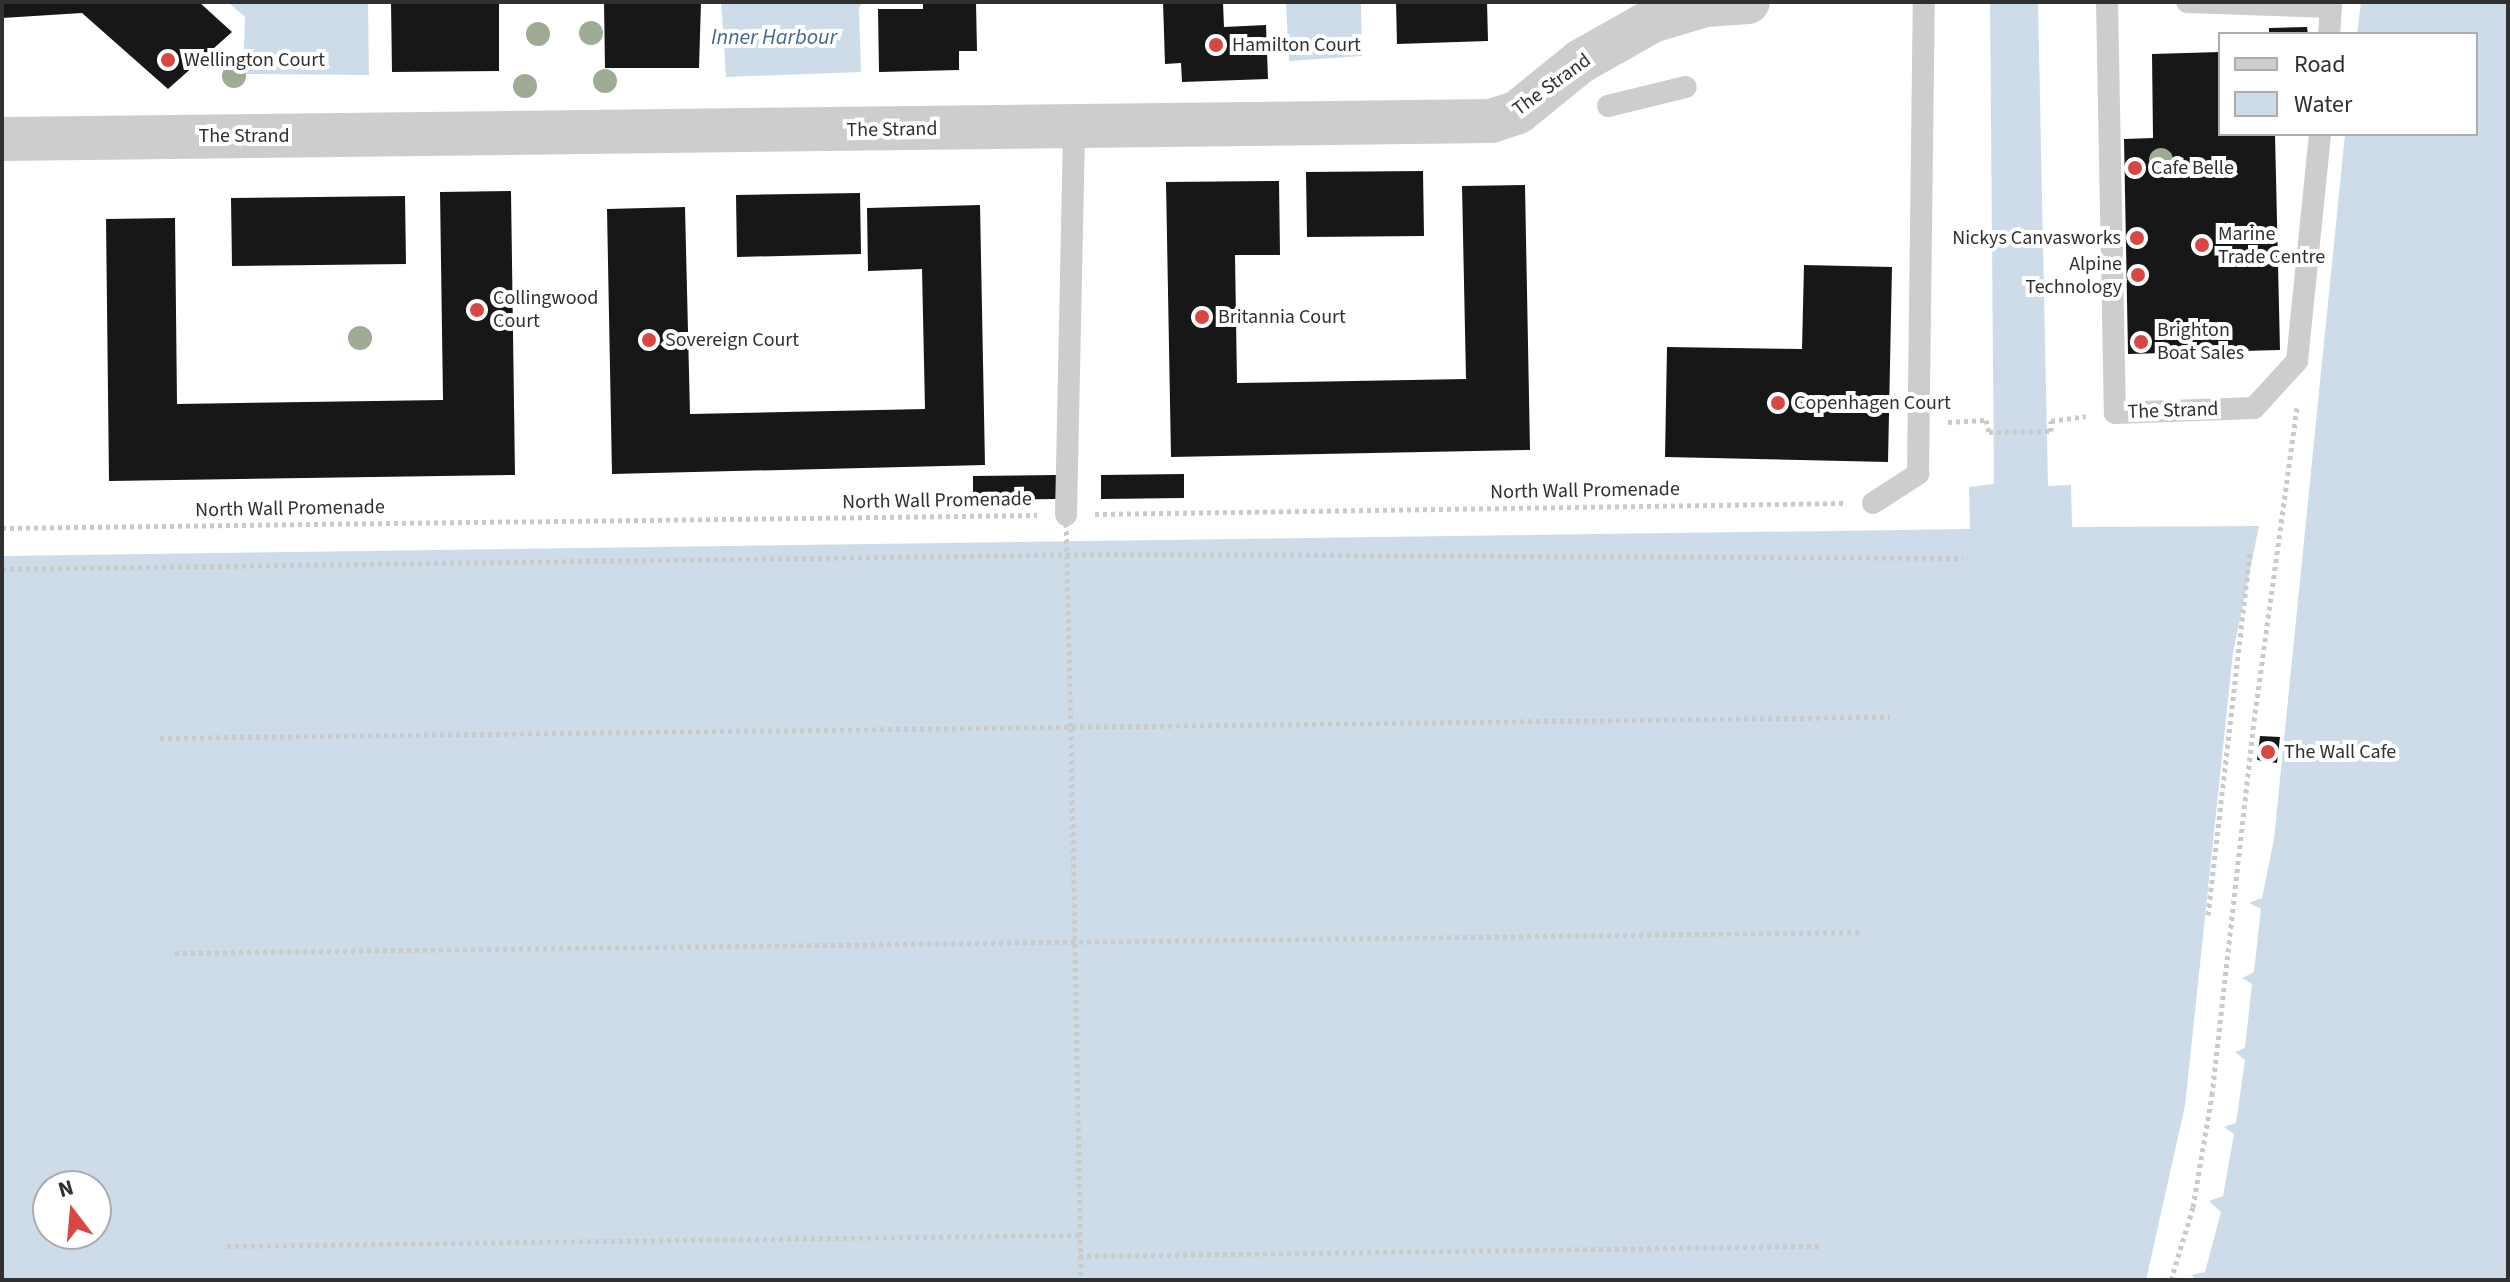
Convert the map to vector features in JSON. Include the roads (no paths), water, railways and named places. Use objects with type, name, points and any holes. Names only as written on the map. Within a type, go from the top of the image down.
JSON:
[{"type":"street","name":"The Strand","points":[[2,139],[1491,121],[1518,112],[1581,61],[1652,21],[1705,5],[1748,2]]},
{"type":"lane","points":[[1873,503],[1918,474],[1915,424],[1924,2]]},
{"type":"lane","name":"The Strand","points":[[2107,2],[2115,413],[2254,408],[2297,361],[2320,136]]},
{"type":"lane","points":[[2187,2],[2331,7],[2329,32]]},
{"type":"lane","points":[[1608,106],[1686,87]]},
{"type":"lane","points":[[1066,515],[1074,128]]},
{"type":"water","points":[[228,2],[368,2],[369,75],[243,74],[245,17]]},
{"type":"water","name":"Inner Harbour","points":[[721,2],[864,2],[859,7],[861,72],[726,77]]},
{"type":"water","points":[[1262,2],[1361,2],[1362,56],[1289,61],[1286,3]]},
{"type":"water","points":[[1990,2],[2038,2],[2048,486],[2071,485],[2072,527],[2259,526],[2233,653],[2185,1106],[2146,1280],[2,1280],[2,556],[1970,529],[1969,487],[1994,484]]},
{"type":"water","points":[[2361,2],[2508,2],[2508,1280],[2197,1280],[2191,1275],[2205,1272],[2221,1212],[2209,1201],[2223,1196],[2234,1134],[2224,1127],[2236,1123],[2245,1060],[2235,1052],[2245,1048],[2252,984],[2242,978],[2254,972],[2261,909],[2249,903],[2262,898],[2274,839],[2345,136],[2478,136],[2478,32],[2357,32]]},
{"type":"place","name":"Hamilton Court","points":[[1216,45]]},
{"type":"place","name":"Wellington Court","points":[[168,60]]},
{"type":"place","name":"Cafe Belle","points":[[2135,168]]},
{"type":"place","name":"Nickys Canvasworks","points":[[2137,238]]},
{"type":"place","name":"Marine Trade Centre","points":[[2202,245]]},
{"type":"place","name":"Alpine Technology","points":[[2138,275]]},
{"type":"place","name":"Collingwood Court","points":[[477,310]]},
{"type":"place","name":"Britannia Court","points":[[1202,317]]},
{"type":"place","name":"Sovereign Court","points":[[649,340]]},
{"type":"place","name":"Brighton Boat Sales","points":[[2141,342]]},
{"type":"place","name":"Copenhagen Court","points":[[1778,403]]},
{"type":"place","name":"The Wall Cafe","points":[[2268,752]]}]
